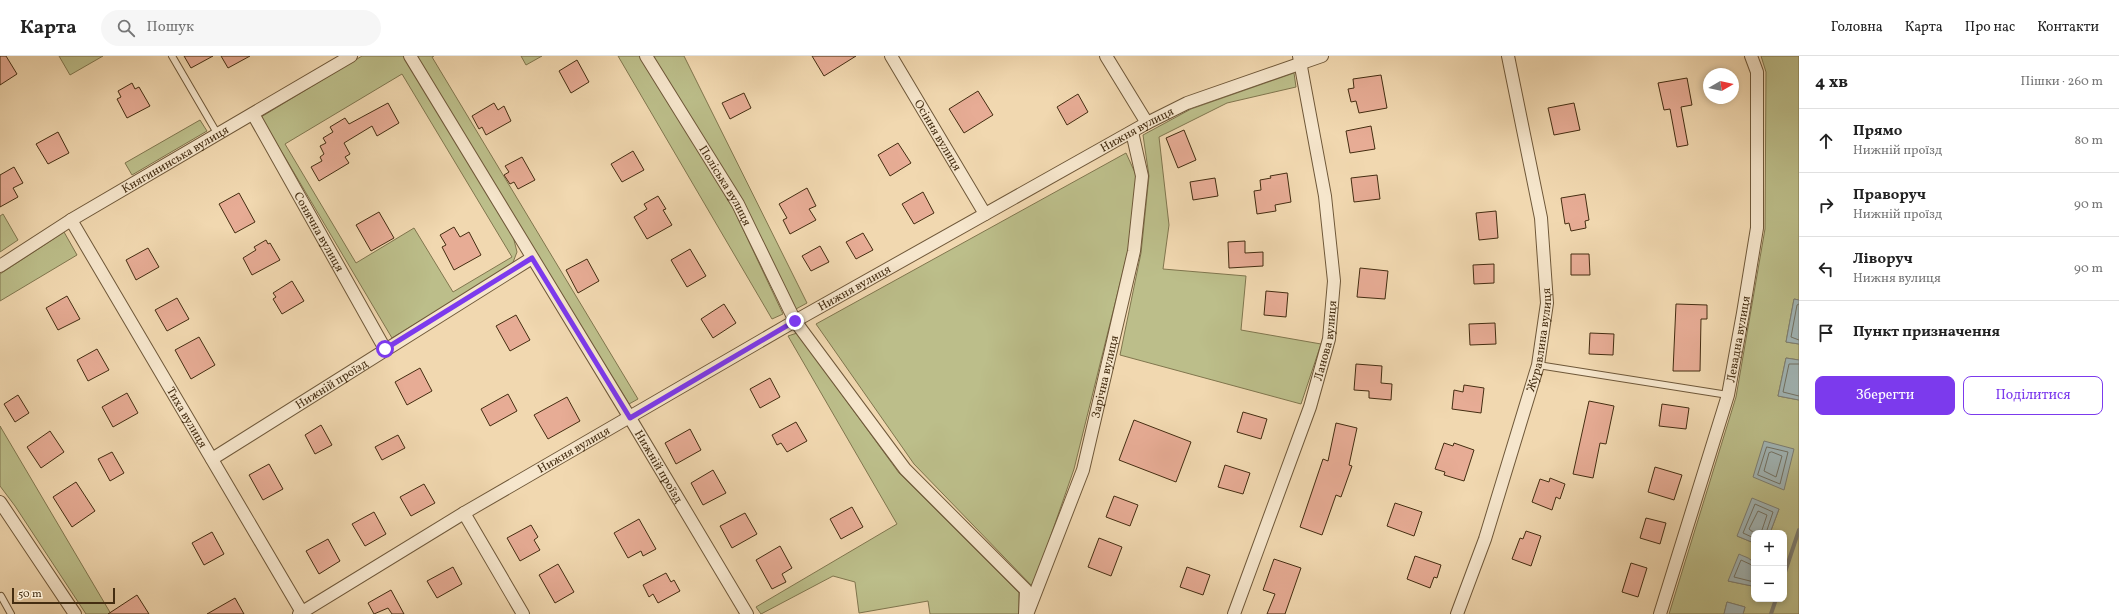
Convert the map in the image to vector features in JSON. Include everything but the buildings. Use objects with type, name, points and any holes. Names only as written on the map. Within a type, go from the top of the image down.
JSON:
[{"type":"street","name":"Княгининська вулиця","points":[[0,266],[71,220],[217,133],[253,114],[352,56]]},
{"type":"street","name":"Нижній проїзд","points":[[410,56],[747,614]]},
{"type":"street","name":"Поліська вулиця","points":[[646,56],[738,204],[795,321]]},
{"type":"street","name":"Осіння вулиця","points":[[891,56],[985,214]]},
{"type":"street","points":[[1106,56],[1147,123]]},
{"type":"street","name":"Нижня вулиця","points":[[301,613],[464,513],[795,321],[1147,123],[1187,103],[1300,60],[1322,56]]},
{"type":"street","name":"Журавлина вулиця","points":[[1457,614],[1485,539],[1538,366],[1547,303],[1541,218],[1508,56]]},
{"type":"street","name":"Левадна вулиця","points":[[1660,614],[1728,395],[1757,228],[1757,72],[1752,56]]},
{"type":"street","name":"Ланова вулиця","points":[[1234,614],[1310,407],[1329,339],[1334,281],[1325,196],[1300,60]]},
{"type":"street","name":"Сонячна вулиця","points":[[253,114],[385,349]]},
{"type":"street","name":"Зарічна вулиця","points":[[1026,614],[1083,470],[1134,251],[1142,176],[1132,132]]},
{"type":"street","name":"Тиха вулиця","points":[[71,220],[212,458],[301,613]]},
{"type":"street","name":"Нижній проїзд","points":[[212,458],[532,258]]},
{"type":"street","name":"Зарічна вулиця","points":[[795,321],[905,469],[1026,590],[1026,614]]},
{"type":"street","points":[[0,502],[4,515],[75,614]]},
{"type":"street","points":[[464,513],[523,614]]},
{"type":"lane","points":[[172,56],[217,133]]},
{"type":"lane","points":[[1538,366],[1728,395]]},
{"type":"lane","points":[[0,596],[11,614]]},
{"type":"green space","points":[[59,56],[103,56],[70,75]]},
{"type":"green space","points":[[362,56],[404,56],[513,236],[517,252],[512,265],[392,338],[261,117]],"holes":[[[402,74],[512,257],[453,292],[414,228],[356,263],[285,144]]]},
{"type":"green space","points":[[415,56],[434,56],[432,57],[638,399],[629,404]]},
{"type":"green space","points":[[521,56],[542,56],[526,65]]},
{"type":"green space","points":[[618,56],[640,56],[733,208],[783,314],[772,319]]},
{"type":"green space","points":[[653,56],[684,56],[807,303],[796,309],[743,201]]},
{"type":"green space","points":[[1761,56],[1799,56],[1799,300],[1794,299],[1786,342],[1799,344],[1799,360],[1786,358],[1778,396],[1799,400],[1799,614],[1743,614],[1745,607],[1727,602],[1724,614],[1669,614],[1736,397],[1765,229],[1766,72]]},
{"type":"green space","points":[[1294,73],[1296,87],[1227,103],[1159,137],[1169,225],[1163,269],[1246,276],[1241,330],[1321,344],[1301,404],[1120,355],[1141,253],[1149,176],[1143,135],[1191,109]]},
{"type":"green space","points":[[200,120],[207,131],[132,175],[125,163]]},
{"type":"green space","points":[[1126,153],[1137,177],[1128,251],[1074,469],[1033,587],[914,464],[816,324]]},
{"type":"green space","points":[[3,214],[18,240],[0,252],[0,216]]},
{"type":"green space","points":[[64,232],[77,255],[0,301],[0,274]]},
{"type":"green space","points":[[797,333],[899,473],[1019,593],[1019,614],[930,614],[928,601],[859,613],[855,582],[833,576],[761,614],[756,607],[897,524],[788,336]]},
{"type":"green space","points":[[0,426],[111,614],[86,614],[15,506],[0,486]]},
{"type":"water","points":[[1794,299],[1799,300],[1799,344],[1786,342]]},
{"type":"water","points":[[1786,358],[1799,360],[1799,400],[1778,396]]},
{"type":"water","points":[[1764,441],[1794,449],[1784,490],[1753,477]]},
{"type":"water","points":[[1752,498],[1779,509],[1771,530],[1751,530],[1751,542],[1737,536]]},
{"type":"water","points":[[1739,554],[1751,560],[1751,586],[1728,581]]},
{"type":"water","points":[[1727,602],[1745,607],[1743,614],[1724,614]]},
{"type":"waterway","points":[[1787,566],[1799,530]]},
{"type":"waterway","points":[[1771,614],[1775,602]]},
{"type":"route","points":[[385,349],[532,258],[630,418],[795,321]]}]
